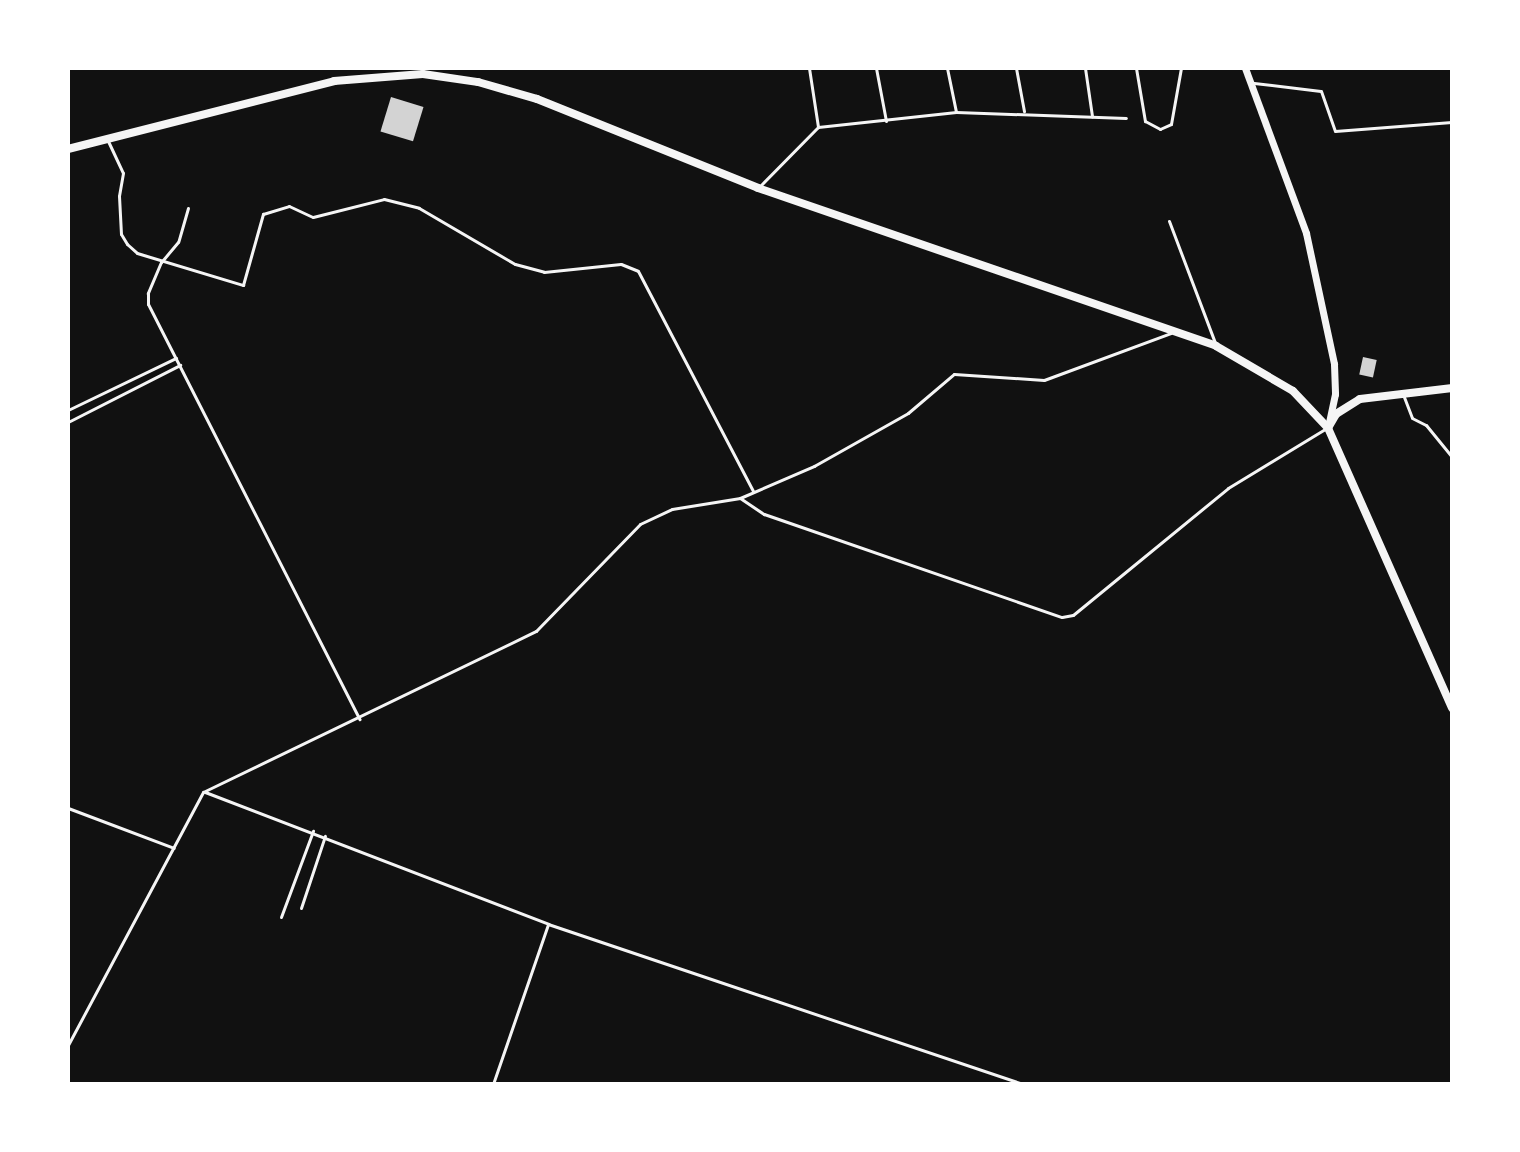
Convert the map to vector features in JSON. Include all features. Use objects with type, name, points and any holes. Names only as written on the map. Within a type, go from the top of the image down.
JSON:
[{"type":"street","points":[[1245,68],[1306,233],[1334,364],[1335,394],[1328,428]]},
{"type":"street","points":[[68,149],[297,87],[423,74],[478,82],[537,99],[758,188],[1216,346],[1293,391],[1328,428],[1452,708]]},
{"type":"street","points":[[1328,428],[1336,414],[1360,399],[1452,388]]},
{"type":"lane","points":[[809,68],[818,127]]},
{"type":"lane","points":[[876,68],[886,121]]},
{"type":"lane","points":[[947,68],[956,112]]},
{"type":"lane","points":[[1016,68],[1024,111]]},
{"type":"lane","points":[[1085,68],[1092,116]]},
{"type":"lane","points":[[1136,68],[1145,121],[1160,129],[1171,124],[1181,68]]},
{"type":"lane","points":[[1250,83],[1321,91],[1335,131],[1452,122]]},
{"type":"lane","points":[[758,188],[818,127],[956,112],[1024,111],[1126,118]]},
{"type":"lane","points":[[106,138],[123,173],[121,234],[137,253],[161,262],[186,264],[243,285],[263,214],[289,206],[313,217],[384,199],[419,208],[515,264],[544,272],[621,264],[638,271],[753,492]]},
{"type":"lane","points":[[188,208],[178,242],[161,262],[148,304],[359,719]]},
{"type":"lane","points":[[1169,221],[1216,346]]},
{"type":"lane","points":[[68,1045],[203,792],[536,631],[640,524],[672,509],[740,498],[814,466],[845,444],[895,421],[954,374],[1044,380],[1171,333]]},
{"type":"lane","points":[[68,410],[176,358]]},
{"type":"lane","points":[[68,422],[180,365]]},
{"type":"lane","points":[[1403,394],[1412,418],[1426,425],[1452,457]]},
{"type":"lane","points":[[740,498],[764,514],[1062,617],[1073,615],[1228,488],[1328,428]]},
{"type":"lane","points":[[203,792],[313,831],[415,876],[548,924],[1023,1084]]},
{"type":"lane","points":[[68,808],[174,848]]},
{"type":"lane","points":[[281,917],[313,831]]},
{"type":"lane","points":[[301,908],[325,836]]},
{"type":"lane","points":[[493,1084],[548,924]]},
{"type":"building","points":[[391,97],[424,107],[413,141],[380,131]]},
{"type":"building","points":[[1363,357],[1377,360],[1373,378],[1359,375]]}]
